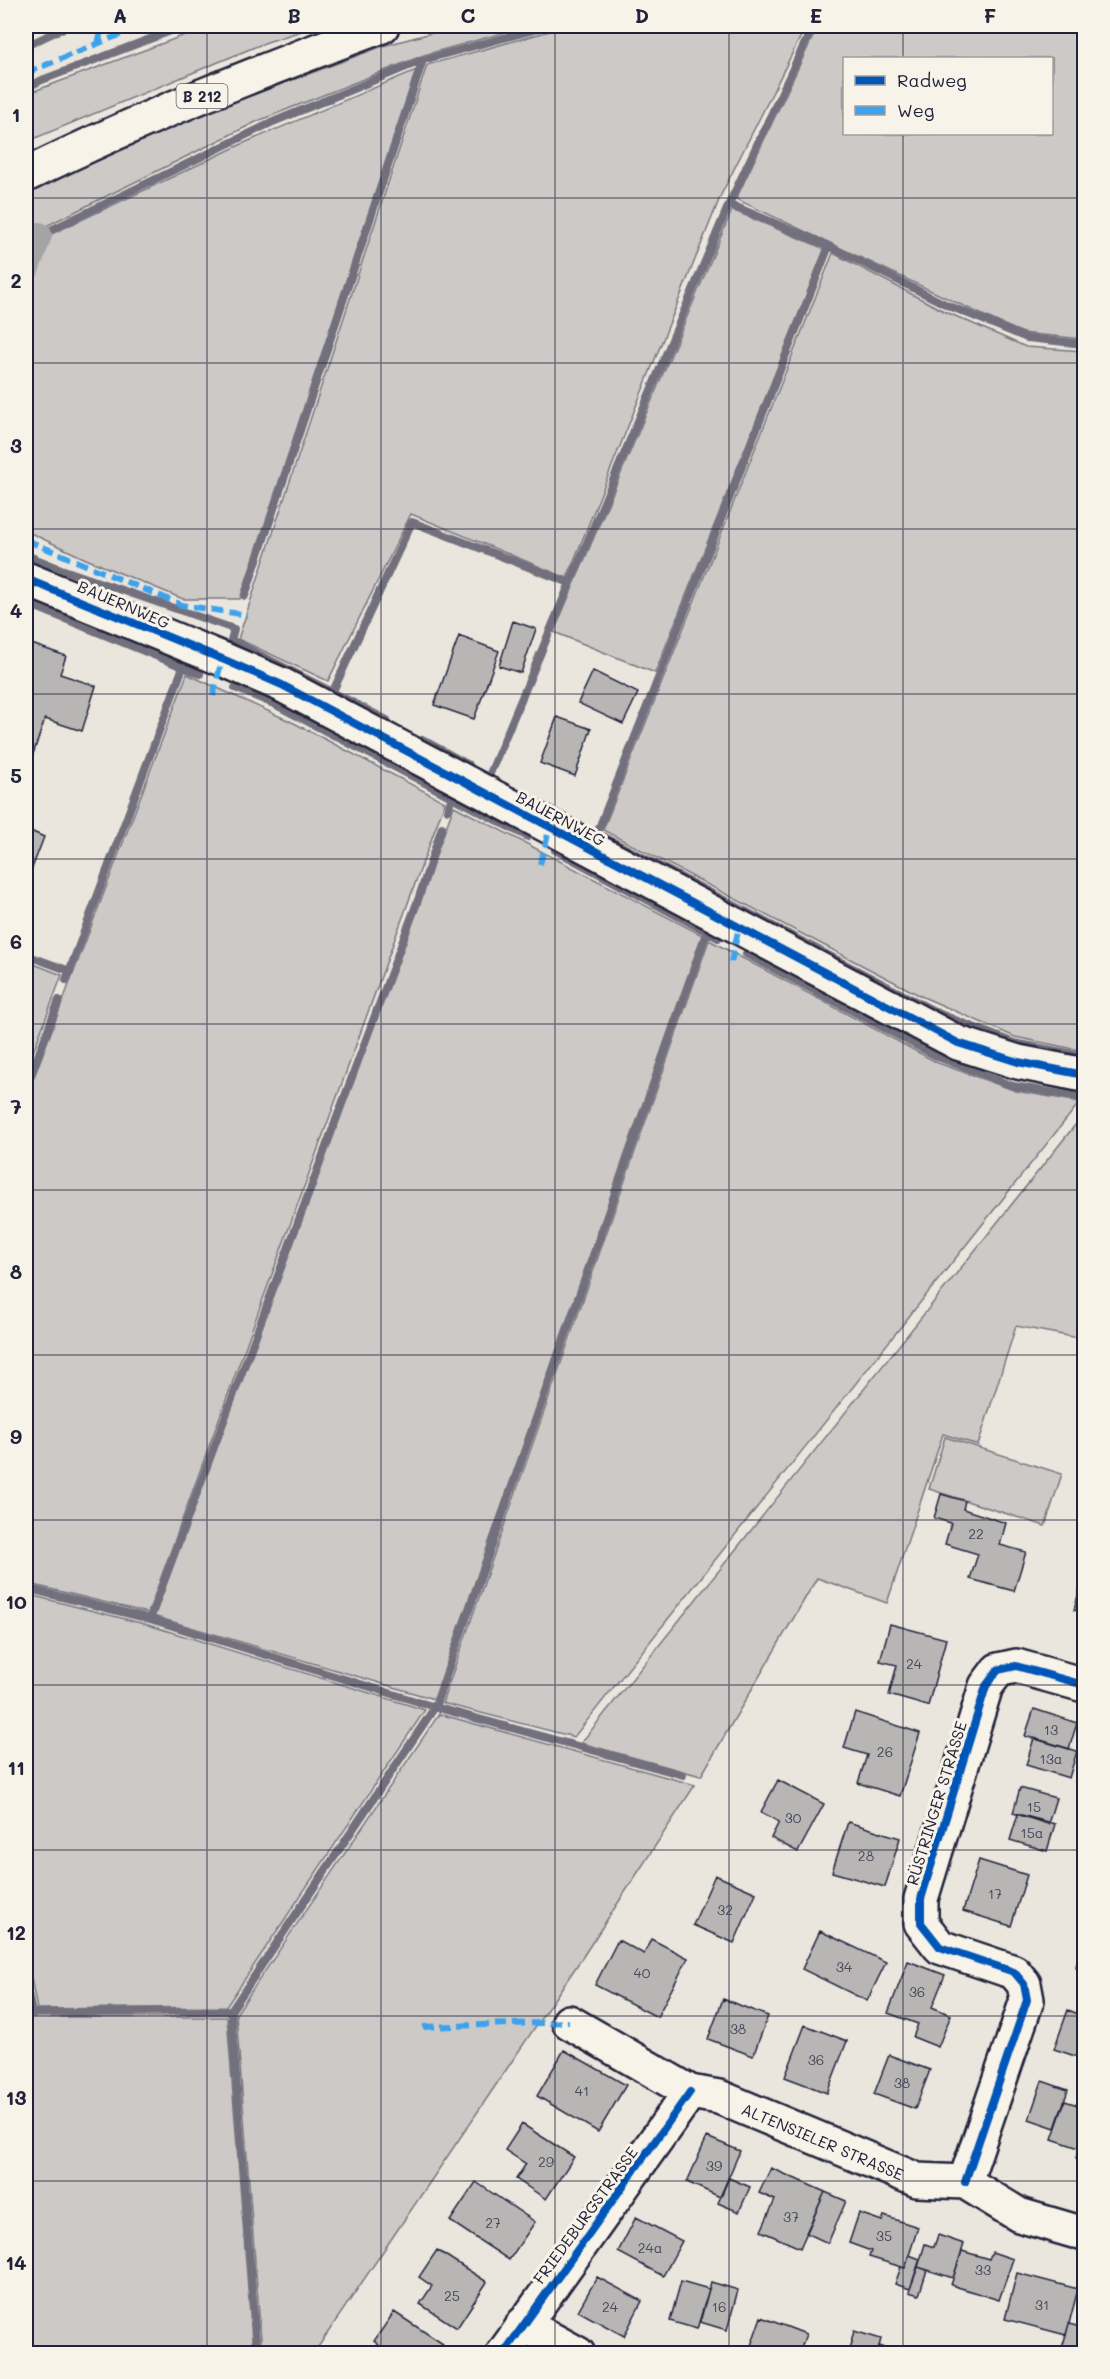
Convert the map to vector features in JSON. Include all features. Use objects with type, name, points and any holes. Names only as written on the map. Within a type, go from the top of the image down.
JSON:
[{"type":"street","name":"B 212","points":[[26,174],[152,116],[258,72],[382,26]]},
{"type":"street","name":"BAUERNWEG","points":[[26,579],[227,661],[282,686],[958,1043],[1018,1062],[1084,1074]]},
{"type":"street","name":"RÜSTRINGER STRASSE","points":[[965,2182],[1027,2000],[1023,1984],[1014,1972],[940,1947],[921,1923],[921,1899],[986,1686],[998,1670],[1016,1666],[1084,1685]]},
{"type":"street","name":"ALTENSIELER STRASSE","points":[[569,2022],[690,2092],[719,2097],[917,2180],[965,2182],[1018,2215],[1084,2234]]},
{"type":"street","name":"FRIEDEBURGSTRASSE","points":[[503,2354],[690,2092]]},
{"type":"street","points":[[523,2324],[578,2354]]},
{"type":"shaded area","points":[[209,26],[317,26],[267,42],[26,142],[26,94]]},
{"type":"shaded area","points":[[457,26],[528,26],[424,55],[258,121],[26,236],[26,194],[136,139],[383,46]]},
{"type":"shaded area","points":[[568,26],[806,26],[721,195],[567,578],[411,514],[328,681],[238,639],[427,65]]},
{"type":"shaded area","points":[[818,26],[1084,26],[1084,339],[1021,333],[736,199]]},
{"type":"shaded area","points":[[416,70],[240,599],[183,599],[86,559],[26,531],[26,285],[43,238],[244,143]]},
{"type":"shaded area","points":[[732,210],[825,249],[655,673],[554,632]]},
{"type":"shaded area","points":[[833,253],[944,311],[1026,347],[1084,351],[1084,1051],[1015,1037],[923,997],[603,830]]},
{"type":"shaded area","points":[[187,674],[294,723],[445,802],[148,1613],[26,1583],[26,1098]]},
{"type":"shaded area","points":[[454,806],[702,935],[434,1699],[153,1616]]},
{"type":"shaded area","points":[[709,940],[938,1063],[1016,1091],[1080,1102],[574,1737],[442,1703]]},
{"type":"shaded area","points":[[26,961],[62,975],[26,1071]]},
{"type":"shaded area","points":[[1084,1114],[1084,1339],[1016,1326],[978,1445],[943,1434],[887,1603],[817,1578],[701,1776],[581,1743]]},
{"type":"shaded area","points":[[945,1437],[1062,1474],[1045,1526],[929,1489]]},
{"type":"shaded area","points":[[26,1594],[145,1624],[425,1710],[226,2007],[37,2009],[26,1952]]},
{"type":"shaded area","points":[[439,1714],[695,1785],[582,1958],[314,2353],[262,2353],[236,2014]]},
{"type":"shaded area","points":[[227,2017],[253,2353],[26,2353],[26,2018]]},
{"type":"building","points":[[513,621],[536,629],[521,673],[499,666]]},
{"type":"building","points":[[459,636],[499,651],[474,719],[434,705]]},
{"type":"building","points":[[26,642],[66,656],[60,674],[96,686],[82,731],[45,719],[31,760],[26,758]]},
{"type":"building","points":[[593,671],[638,693],[623,724],[578,703]]},
{"type":"building","points":[[557,717],[591,729],[575,776],[540,763]]},
{"type":"building","points":[[26,829],[44,837],[26,884]]},
{"type":"building","points":[[941,1494],[965,1501],[963,1509],[1006,1523],[1000,1545],[1026,1552],[1014,1591],[970,1579],[978,1554],[945,1544],[951,1523],[934,1518]]},
{"type":"building","points":[[1084,1574],[1084,1613],[1074,1610]]},
{"type":"building","points":[[890,1624],[946,1639],[928,1706],[889,1695],[897,1665],[880,1661]]},
{"type":"building","points":[[1034,1709],[1077,1723],[1069,1749],[1025,1736]]},
{"type":"building","points":[[855,1712],[920,1733],[900,1796],[858,1783],[867,1755],[844,1748]]},
{"type":"building","points":[[1034,1738],[1077,1751],[1069,1778],[1026,1765]]},
{"type":"building","points":[[778,1780],[824,1804],[798,1852],[771,1838],[779,1822],[761,1812]]},
{"type":"building","points":[[1020,1788],[1056,1798],[1048,1824],[1013,1813]]},
{"type":"building","points":[[1018,1814],[1055,1824],[1047,1851],[1010,1840]]},
{"type":"building","points":[[848,1822],[900,1838],[885,1887],[832,1872]]},
{"type":"building","points":[[979,1860],[1027,1875],[1011,1926],[963,1911]]},
{"type":"building","points":[[715,1875],[756,1893],[734,1943],[693,1925]]},
{"type":"building","points":[[820,1931],[886,1962],[867,2001],[802,1969]]},
{"type":"building","points":[[1084,1935],[1084,1969],[1076,1967]]},
{"type":"building","points":[[651,1939],[688,1958],[657,2017],[595,1985],[618,1940],[644,1954]]},
{"type":"building","points":[[908,1961],[945,1975],[932,2007],[951,2015],[938,2047],[913,2037],[918,2024],[888,2013]]},
{"type":"building","points":[[723,1999],[768,2016],[753,2056],[708,2039]]},
{"type":"building","points":[[1068,2010],[1084,2016],[1084,2049],[1081,2058],[1054,2049]]},
{"type":"building","points":[[805,2025],[847,2041],[827,2093],[785,2077]]},
{"type":"building","points":[[564,2050],[626,2085],[598,2132],[537,2096]]},
{"type":"building","points":[[889,2055],[930,2070],[915,2109],[874,2094]]},
{"type":"building","points":[[1042,2081],[1068,2090],[1055,2128],[1029,2119]]},
{"type":"building","points":[[1065,2101],[1084,2107],[1084,2132],[1079,2148],[1052,2139]]},
{"type":"building","points":[[522,2124],[574,2157],[546,2199],[516,2179],[526,2164],[505,2150]]},
{"type":"building","points":[[1084,2132],[1084,2161],[1076,2158]]},
{"type":"building","points":[[707,2137],[740,2151],[720,2197],[687,2182]]},
{"type":"building","points":[[771,2168],[825,2192],[800,2248],[761,2231],[775,2200],[759,2193]]},
{"type":"building","points":[[729,2178],[750,2187],[739,2212],[718,2203]]},
{"type":"building","points":[[476,2182],[535,2222],[509,2260],[450,2221]]},
{"type":"building","points":[[825,2192],[846,2201],[828,2243],[806,2233]]},
{"type":"building","points":[[859,2213],[882,2221],[884,2216],[918,2227],[905,2268],[869,2257],[871,2251],[849,2243]]},
{"type":"building","points":[[636,2217],[682,2241],[663,2276],[618,2252]]},
{"type":"building","points":[[938,2235],[964,2244],[953,2278],[918,2267],[925,2244],[934,2247]]},
{"type":"building","points":[[437,2250],[487,2282],[457,2328],[420,2304],[432,2286],[419,2277]]},
{"type":"building","points":[[962,2251],[989,2259],[992,2252],[1013,2259],[999,2300],[951,2285]]},
{"type":"building","points":[[909,2255],[920,2259],[910,2289],[895,2284],[901,2267],[905,2268]]},
{"type":"building","points":[[918,2267],[927,2270],[919,2295],[909,2292]]},
{"type":"building","points":[[1017,2273],[1078,2289],[1066,2335],[1005,2319]]},
{"type":"building","points":[[597,2277],[642,2301],[624,2336],[578,2311]]},
{"type":"building","points":[[681,2281],[709,2289],[697,2329],[670,2321]]},
{"type":"building","points":[[711,2282],[738,2290],[727,2330],[700,2322]]},
{"type":"building","points":[[394,2312],[443,2344],[437,2354],[389,2354],[374,2341]]},
{"type":"building","points":[[761,2317],[806,2334],[799,2354],[748,2354]]},
{"type":"building","points":[[1069,2324],[1084,2328],[1084,2354],[1062,2348]]},
{"type":"building","points":[[854,2331],[881,2339],[877,2354],[848,2354]]},
{"type":"building","points":[[879,2346],[906,2353],[906,2354],[877,2354]]},
{"type":"waterway","points":[[26,46],[68,26]]},
{"type":"waterway","points":[[26,88],[184,26]]},
{"type":"waterway","points":[[26,242],[273,122],[423,60],[548,26]]},
{"type":"waterway","points":[[489,776],[729,204],[813,26]]},
{"type":"waterway","points":[[245,596],[423,60]]},
{"type":"waterway","points":[[729,204],[829,246],[947,305],[1027,338],[1084,344]]},
{"type":"waterway","points":[[26,270],[39,235]]},
{"type":"waterway","points":[[597,833],[829,246]]},
{"type":"waterway","points":[[333,691],[412,522],[570,583]]},
{"type":"waterway","points":[[26,555],[234,629],[231,640],[387,720]]},
{"type":"waterway","points":[[36,607],[200,674]]},
{"type":"waterway","points":[[66,980],[183,667]]},
{"type":"waterway","points":[[235,688],[274,704],[528,837]]},
{"type":"waterway","points":[[423,740],[469,765]]},
{"type":"waterway","points":[[448,810],[451,799]]},
{"type":"waterway","points":[[150,1619],[418,900],[442,827]]},
{"type":"waterway","points":[[593,831],[940,1014],[1014,1043],[1084,1056]]},
{"type":"waterway","points":[[555,850],[718,938]]},
{"type":"waterway","points":[[26,2013],[231,2011],[435,1707],[707,932]]},
{"type":"waterway","points":[[746,954],[938,1057],[1013,1086],[1084,1098]]},
{"type":"waterway","points":[[26,955],[70,971]]},
{"type":"waterway","points":[[26,1088],[59,1000]]},
{"type":"waterway","points":[[26,1588],[150,1619],[435,1707],[683,1775]]},
{"type":"waterway","points":[[26,1984],[32,2012]]},
{"type":"waterway","points":[[231,2011],[257,2354]]},
{"type":"marked path","points":[[98,44],[102,26]]},
{"type":"marked path","points":[[26,73],[141,26]]},
{"type":"marked path","points":[[26,540],[182,605],[247,615]]},
{"type":"marked path","points":[[213,696],[222,659]]},
{"type":"marked path","points":[[540,864],[550,827]]},
{"type":"marked path","points":[[731,962],[739,927]]},
{"type":"marked path","points":[[423,2027],[569,2022]]},
{"type":"cycle path","points":[[26,579],[282,685],[958,1043],[1018,1062],[1084,1075]]},
{"type":"cycle path","points":[[965,2182],[1027,2000],[1024,1984],[1014,1972],[940,1947],[921,1923],[921,1899],[986,1686],[998,1670],[1016,1666],[1084,1685]]},
{"type":"cycle path","points":[[503,2354],[690,2092]]}]
